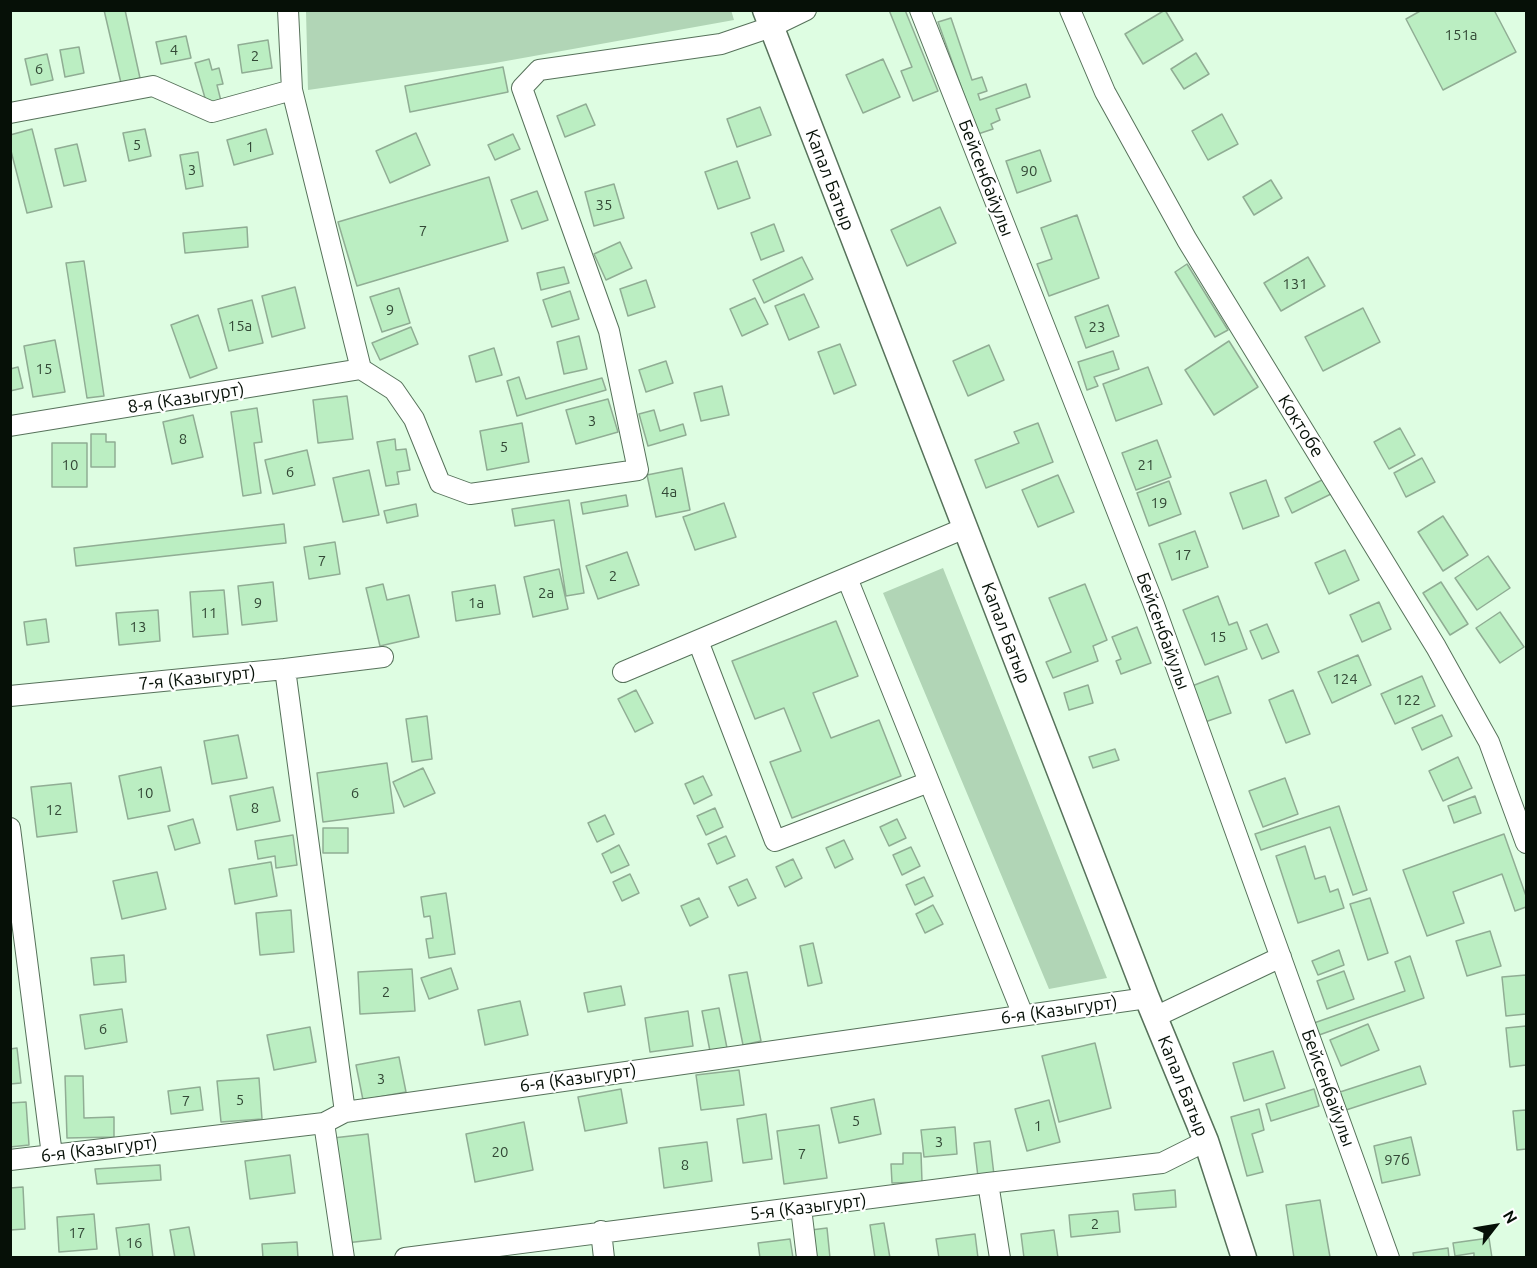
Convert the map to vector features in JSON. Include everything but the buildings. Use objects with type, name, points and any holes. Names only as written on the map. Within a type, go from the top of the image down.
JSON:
[{"type":"main road","name":"Капал Батыр","points":[[768,19],[1151,1007],[1206,1141],[1244,1257]]},
{"type":"street","points":[[288,10],[292,90],[361,369],[394,390],[414,419],[440,483],[470,494],[638,470],[609,331],[522,88],[539,70],[722,44],[768,19],[806,10]]},
{"type":"street","name":"Бейсенбайулы","points":[[920,10],[1154,605],[1389,1257]]},
{"type":"street","name":"Коктобе","points":[[1070,10],[1106,92],[1187,240],[1437,647],[1489,742],[1527,843]]},
{"type":"street","points":[[10,113],[153,86],[212,112],[292,90]]},
{"type":"street","name":"8-я (Казыгурт)","points":[[10,426],[361,369]]},
{"type":"street","points":[[622,672],[965,528]]},
{"type":"street","points":[[847,578],[1023,1015]]},
{"type":"street","points":[[698,641],[775,841],[929,782]]},
{"type":"street","name":"7-я (Казыгурт)","points":[[10,696],[383,657]]},
{"type":"street","points":[[285,669],[345,1112]]},
{"type":"street","points":[[10,828],[52,1155]]},
{"type":"street","name":"6-я (Казыгурт)","points":[[10,1160],[324,1124],[345,1112],[1023,1015],[1151,1007],[1281,957]]},
{"type":"street","points":[[324,1124],[344,1257]]},
{"type":"street","name":"5-я (Казыгурт)","points":[[405,1257],[1162,1163],[1206,1141]]},
{"type":"street","points":[[988,1183],[1000,1257]]},
{"type":"street","points":[[801,1208],[807,1257]]},
{"type":"street","points":[[601,1231],[604,1257]]},
{"type":"green space","points":[[731,10],[734,20],[495,63],[308,90],[306,11]]},
{"type":"green space","points":[[943,568],[1107,978],[1049,989],[883,593]]}]
